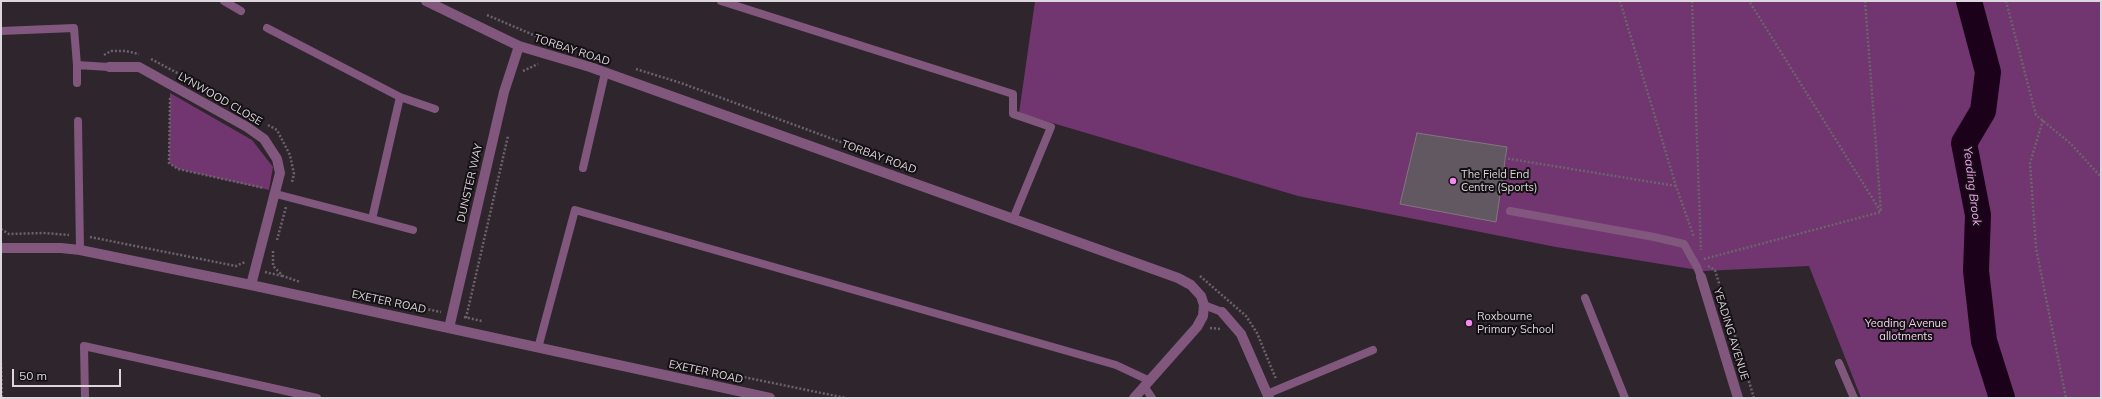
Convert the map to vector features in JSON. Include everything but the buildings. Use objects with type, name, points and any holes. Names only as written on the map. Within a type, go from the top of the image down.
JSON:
[{"type":"street","name":"TORBAY ROAD","points":[[426,1],[520,46],[605,73],[1178,278],[1191,285],[1201,296],[1204,305]]},
{"type":"street","name":"DUNSTER WAY","points":[[449,328],[504,92],[520,46]]},
{"type":"street","name":"LYNWOOD CLOSE","points":[[109,67],[140,67],[247,127],[264,139],[277,159],[280,173],[273,192],[251,285]]},
{"type":"street","name":"EXETER ROAD","points":[[1,248],[61,248],[80,250],[251,285],[770,398]]},
{"type":"street","name":"YEADING AVENUE","points":[[1701,277],[1738,398]]},
{"type":"street","points":[[1134,398],[1197,327],[1203,316],[1204,305]]},
{"type":"street","points":[[1222,312],[1241,334],[1268,396]]},
{"type":"lane","points":[[224,1],[241,11]]},
{"type":"lane","points":[[721,1],[1013,94],[1013,114],[1051,127],[1013,219]]},
{"type":"lane","points":[[1,31],[74,28],[77,65],[76,83]]},
{"type":"lane","points":[[267,28],[400,97],[435,109]]},
{"type":"lane","points":[[77,65],[109,67]]},
{"type":"lane","points":[[583,168],[605,73]]},
{"type":"lane","points":[[372,219],[400,97]]},
{"type":"lane","points":[[78,121],[81,236],[80,250]]},
{"type":"lane","points":[[273,192],[288,198],[413,230]]},
{"type":"lane","points":[[538,348],[576,210],[1116,365],[1146,383],[1152,398]]},
{"type":"lane","points":[[1510,211],[1654,237],[1684,244],[1697,266],[1701,277]]},
{"type":"lane","points":[[1584,298],[1626,398]]},
{"type":"lane","points":[[1204,305],[1222,312]]},
{"type":"lane","points":[[85,398],[84,346],[318,398]]},
{"type":"lane","points":[[1268,396],[1373,350]]},
{"type":"lane","points":[[1839,363],[1854,398]]},
{"type":"path","points":[[1620,1],[1676,186],[1694,238]]},
{"type":"path","points":[[1692,1],[1701,260]]},
{"type":"path","points":[[1749,1],[1882,212]]},
{"type":"path","points":[[1865,1],[1882,212]]},
{"type":"path","points":[[2006,1],[2036,115],[2071,144],[2101,177]]},
{"type":"path","points":[[96,66],[100,58],[111,51],[126,51],[141,54]]},
{"type":"path","points":[[521,78],[523,70],[542,63],[546,54]]},
{"type":"path","points":[[148,57],[162,63],[203,87]]},
{"type":"path","points":[[170,93],[169,163],[178,169],[273,192]]},
{"type":"path","points":[[2043,120],[2030,163],[2036,248],[2066,398]]},
{"type":"path","points":[[263,122],[277,130],[290,156],[294,174],[273,251],[273,266],[283,276],[303,283]]},
{"type":"path","points":[[464,332],[466,317],[509,132]]},
{"type":"path","points":[[1504,158],[1676,186]]},
{"type":"path","points":[[1701,260],[1882,212]]},
{"type":"path","points":[[1,229],[9,234],[44,233],[81,236],[236,266],[249,261]]},
{"type":"path","points":[[1696,245],[1699,253]]},
{"type":"path","points":[[1701,260],[1715,270],[1754,398]]},
{"type":"path","points":[[396,303],[489,323]]},
{"type":"path","points":[[666,361],[846,398]]},
{"type":"path","points":[[1,363],[2,398]]},
{"type":"green space","name":"Yeading Avenue allotments","points":[[1035,1],[2101,1],[2101,398],[1861,398],[1809,266],[1704,271],[1556,247],[1298,196],[1019,113]]},
{"type":"green space","points":[[170,93],[252,140],[273,167],[269,190],[178,169],[169,163]]},
{"type":"waterway","name":"Yeading Brook","points":[[1969,1],[1988,72],[1983,111],[1964,143],[1978,215],[1976,271],[1984,341],[2002,398]]},
{"type":"place","name":"The Field End Centre (Sports)","points":[[1453,181]]},
{"type":"place","name":"Roxbourne Primary School","points":[[1469,323]]}]
